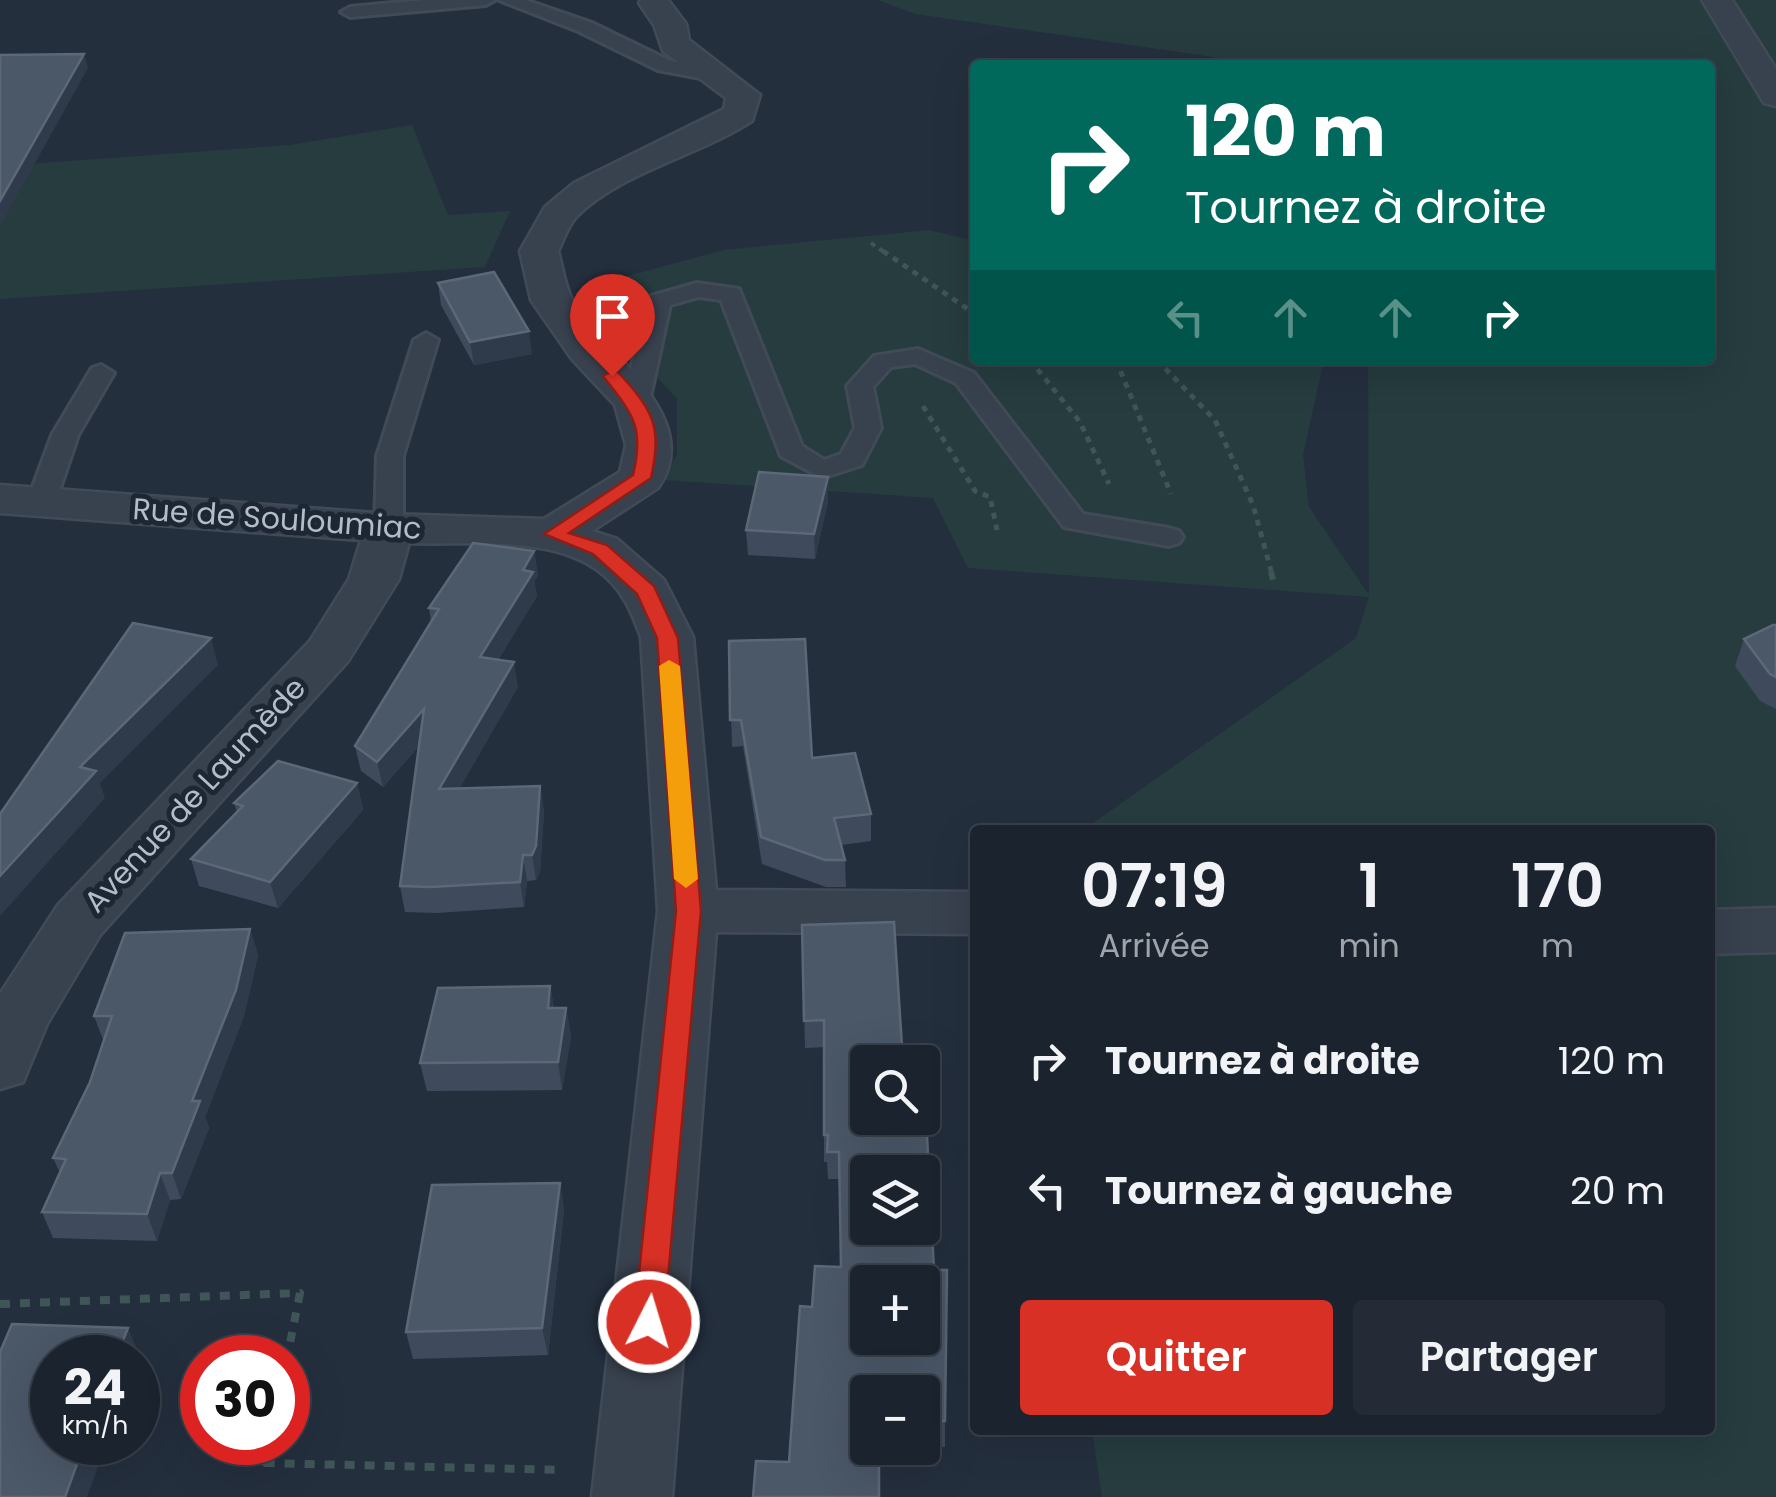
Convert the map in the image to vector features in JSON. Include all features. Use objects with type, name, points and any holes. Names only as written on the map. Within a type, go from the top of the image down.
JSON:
[{"type":"street","points":[[1718,0],[1776,96]]},
{"type":"street","points":[[554,534],[642,478],[650,445],[636,402],[586,350],[551,300],[539,251],[566,206],[605,183],[712,134],[740,114],[743,94],[674,44],[670,24],[654,3]]},
{"type":"street","name":"Rue de Souloumiac","points":[[20,501],[389,528],[554,534],[600,549],[646,591],[667,638],[688,911],[633,1484]]},
{"type":"street","name":"Avenue de Laumède","points":[[0,1064],[16,1022],[79,920],[330,650],[374,580],[389,528]]},
{"type":"street","points":[[688,911],[970,913]]},
{"type":"street","points":[[1715,932],[1776,930]]},
{"type":"lane","points":[[350,12],[486,0]]},
{"type":"lane","points":[[508,0],[585,27],[665,66],[722,76]]},
{"type":"lane","points":[[636,402],[652,317],[659,301],[697,290],[732,294],[790,450],[822,470],[852,459],[868,428],[860,386],[883,361],[918,356],[964,378],[1074,521],[1169,537]]},
{"type":"lane","points":[[389,528],[390,456],[426,340]]},
{"type":"lane","points":[[20,501],[55,454],[76,406],[101,374]]},
{"type":"path","points":[[871,243],[970,311]]},
{"type":"path","points":[[883,361],[910,385],[975,492],[990,498],[998,530]]},
{"type":"path","points":[[1034,365],[1080,422],[1131,531]]},
{"type":"path","points":[[1118,365],[1178,511],[1169,537]]},
{"type":"path","points":[[1162,365],[1215,420],[1253,505],[1275,587]]},
{"type":"path","points":[[0,1304],[300,1293],[292,1335]]},
{"type":"path","points":[[310,1465],[633,1484]]},
{"type":"green space","points":[[878,0],[1776,0],[1776,1497],[1102,1497],[1093,1435],[1715,1435],[1715,825],[1090,825],[1356,638],[1369,597],[968,568],[933,498],[664,480],[677,454],[677,398],[626,347],[620,332],[620,278],[724,250],[929,230],[970,240],[970,365],[1323,365],[1303,455],[1309,507],[1369,595],[1368,365],[1715,365],[1715,60],[1234,60],[915,14]]},
{"type":"green space","points":[[412,125],[448,215],[510,211],[485,267],[0,299],[0,166],[290,145]]},
{"type":"building","points":[[84,54],[0,201],[0,55]]},
{"type":"building","points":[[494,272],[529,331],[470,342],[438,283]]},
{"type":"building","points":[[759,472],[828,477],[814,534],[746,530]]},
{"type":"building","points":[[473,543],[534,551],[523,570],[533,572],[480,657],[514,662],[439,789],[540,786],[536,846],[532,855],[523,855],[520,882],[400,886],[424,709],[377,762],[355,746],[439,609],[429,608]]},
{"type":"building","points":[[133,623],[211,638],[80,767],[96,771],[0,876],[0,814]]},
{"type":"building","points":[[1776,625],[1776,677],[1744,639]]},
{"type":"building","points":[[805,639],[812,758],[855,753],[871,814],[834,818],[845,860],[825,860],[761,837],[741,720],[730,720],[729,641]]},
{"type":"building","points":[[278,761],[357,783],[270,882],[191,859],[243,806],[234,803]]},
{"type":"building","points":[[894,922],[902,1045],[850,1045],[850,1135],[927,1135],[928,1155],[850,1155],[850,1245],[933,1245],[934,1265],[850,1265],[850,1355],[940,1355],[940,1270],[947,1270],[945,1421],[940,1421],[940,1375],[850,1375],[850,1465],[879,1465],[879,1497],[753,1497],[756,1461],[789,1462],[800,1306],[812,1307],[815,1266],[841,1267],[839,1152],[827,1152],[828,1135],[824,1135],[824,1020],[804,1021],[802,925]]},
{"type":"building","points":[[250,929],[236,990],[192,1101],[200,1101],[172,1173],[160,1173],[147,1214],[42,1212],[66,1159],[53,1158],[90,1082],[112,1016],[94,1016],[125,933]]},
{"type":"building","points":[[550,986],[548,1008],[566,1008],[558,1062],[420,1063],[438,988]]},
{"type":"building","points":[[560,1183],[542,1328],[406,1332],[432,1185]]},
{"type":"building","points":[[12,1324],[128,1328],[125,1335],[30,1335],[30,1465],[77,1465],[65,1497],[0,1497],[0,1352]]},
{"type":"slow traffic","points":[[669,666],[686,879]]},
{"type":"route","points":[[612,376],[636,402],[650,445],[642,478],[554,534],[600,549],[646,591],[667,638],[688,911],[649,1322]]}]
